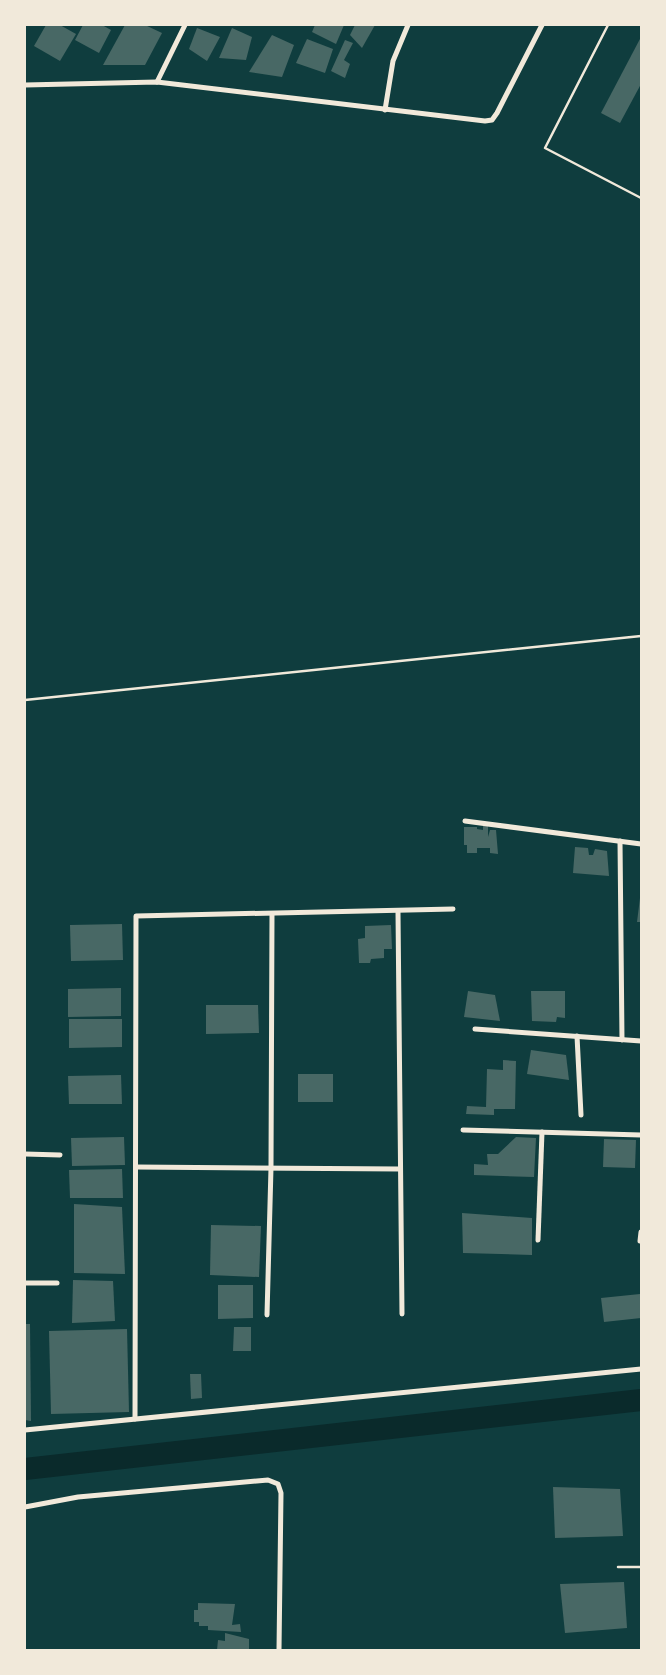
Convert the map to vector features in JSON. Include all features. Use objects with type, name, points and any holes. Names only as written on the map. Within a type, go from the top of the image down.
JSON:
[{"type":"street","points":[[157,82],[185,25]]},
{"type":"street","points":[[385,110],[393,61],[408,25]]},
{"type":"street","points":[[25,85],[157,82],[485,121],[492,120],[497,113],[542,25]]},
{"type":"street","points":[[465,821],[641,844]]},
{"type":"street","points":[[620,841],[622,1040]]},
{"type":"street","points":[[135,1419],[136,916],[453,910]]},
{"type":"street","points":[[398,912],[399,1169],[402,1314]]},
{"type":"street","points":[[267,1316],[271,1168],[272,914]]},
{"type":"street","points":[[475,1029],[641,1041]]},
{"type":"street","points":[[577,1036],[581,1116]]},
{"type":"street","points":[[462,1130],[641,1135]]},
{"type":"street","points":[[538,1240],[542,1132]]},
{"type":"street","points":[[25,1154],[60,1155]]},
{"type":"street","points":[[136,1167],[399,1169]]},
{"type":"street","points":[[640,1241],[641,1232]]},
{"type":"street","points":[[25,1282],[57,1283]]},
{"type":"street","points":[[25,1430],[641,1369]]},
{"type":"street","points":[[25,1506],[78,1497],[268,1480],[278,1484],[281,1493],[279,1650]]},
{"type":"lane","points":[[608,25],[545,148],[641,198]]},
{"type":"lane","points":[[25,700],[641,636]]},
{"type":"lane","points":[[618,1567],[641,1567]]},
{"type":"building","points":[[46,25],[60,25],[76,34],[60,61],[34,46]]},
{"type":"building","points":[[83,25],[102,25],[111,30],[99,53],[75,40]]},
{"type":"building","points":[[125,25],[145,25],[162,33],[145,65],[103,65]]},
{"type":"building","points":[[315,25],[344,25],[336,44],[312,32]]},
{"type":"building","points":[[355,25],[375,25],[362,48],[350,35]]},
{"type":"building","points":[[197,28],[220,37],[207,61],[189,49]]},
{"type":"building","points":[[232,28],[252,37],[246,60],[219,58]]},
{"type":"building","points":[[272,35],[294,45],[282,77],[249,72]]},
{"type":"building","points":[[641,37],[641,84],[620,123],[601,113]]},
{"type":"building","points":[[307,39],[333,49],[325,73],[296,63]]},
{"type":"building","points":[[345,40],[353,43],[344,60],[350,64],[345,78],[331,71]]},
{"type":"building","points":[[483,826],[488,826],[488,837],[490,830],[496,830],[498,854],[490,853],[490,848],[477,848],[477,853],[467,853],[467,845],[464,845],[464,827],[477,827],[477,829],[483,830]]},
{"type":"building","points":[[575,847],[588,848],[589,855],[593,855],[595,849],[607,851],[609,876],[573,873]]},
{"type":"building","points":[[640,898],[641,922],[637,922]]},
{"type":"building","points":[[122,924],[123,960],[71,961],[70,925]]},
{"type":"building","points":[[391,925],[392,949],[384,949],[384,958],[371,959],[370,963],[359,963],[358,939],[365,938],[365,926]]},
{"type":"building","points":[[121,988],[121,1016],[68,1017],[68,989]]},
{"type":"building","points":[[468,991],[495,995],[500,1021],[464,1017]]},
{"type":"building","points":[[531,991],[565,991],[565,1018],[557,1017],[556,1022],[532,1021]]},
{"type":"building","points":[[206,1005],[258,1005],[259,1033],[206,1034]]},
{"type":"building","points":[[69,1019],[122,1019],[122,1047],[69,1048]]},
{"type":"building","points":[[531,1050],[566,1055],[569,1080],[527,1074]]},
{"type":"building","points":[[503,1060],[516,1061],[515,1109],[494,1109],[494,1115],[466,1114],[467,1106],[486,1107],[487,1069],[503,1070]]},
{"type":"building","points":[[298,1074],[333,1074],[333,1102],[298,1102]]},
{"type":"building","points":[[121,1075],[122,1104],[69,1104],[68,1076]]},
{"type":"building","points":[[124,1137],[125,1165],[72,1166],[71,1138]]},
{"type":"building","points":[[516,1137],[536,1138],[534,1177],[474,1175],[474,1164],[488,1165],[487,1154],[498,1154]]},
{"type":"building","points":[[604,1139],[636,1140],[635,1168],[603,1167]]},
{"type":"building","points":[[122,1169],[123,1198],[70,1198],[69,1170]]},
{"type":"building","points":[[74,1204],[122,1207],[125,1274],[74,1273]]},
{"type":"building","points":[[462,1213],[532,1218],[532,1255],[463,1253]]},
{"type":"building","points":[[211,1225],[261,1226],[259,1277],[210,1275]]},
{"type":"building","points":[[73,1280],[113,1281],[115,1321],[72,1323]]},
{"type":"building","points":[[218,1285],[253,1285],[253,1318],[218,1319]]},
{"type":"building","points":[[640,1294],[641,1318],[604,1322],[601,1298]]},
{"type":"building","points":[[25,1324],[30,1324],[31,1421],[25,1420]]},
{"type":"building","points":[[234,1327],[251,1327],[251,1351],[233,1351]]},
{"type":"building","points":[[127,1329],[129,1412],[51,1414],[49,1331]]},
{"type":"building","points":[[190,1374],[201,1374],[202,1398],[191,1399]]},
{"type":"building","points":[[553,1487],[620,1489],[623,1536],[555,1538]]},
{"type":"building","points":[[624,1582],[627,1628],[565,1633],[560,1584]]},
{"type":"building","points":[[198,1603],[235,1604],[232,1625],[240,1624],[241,1632],[208,1630],[208,1626],[199,1626],[199,1622],[194,1622],[194,1610],[198,1610]]},
{"type":"building","points":[[225,1633],[249,1639],[249,1650],[217,1650],[218,1640],[225,1641]]},
{"type":"waterway","points":[[25,1469],[641,1400]]}]
